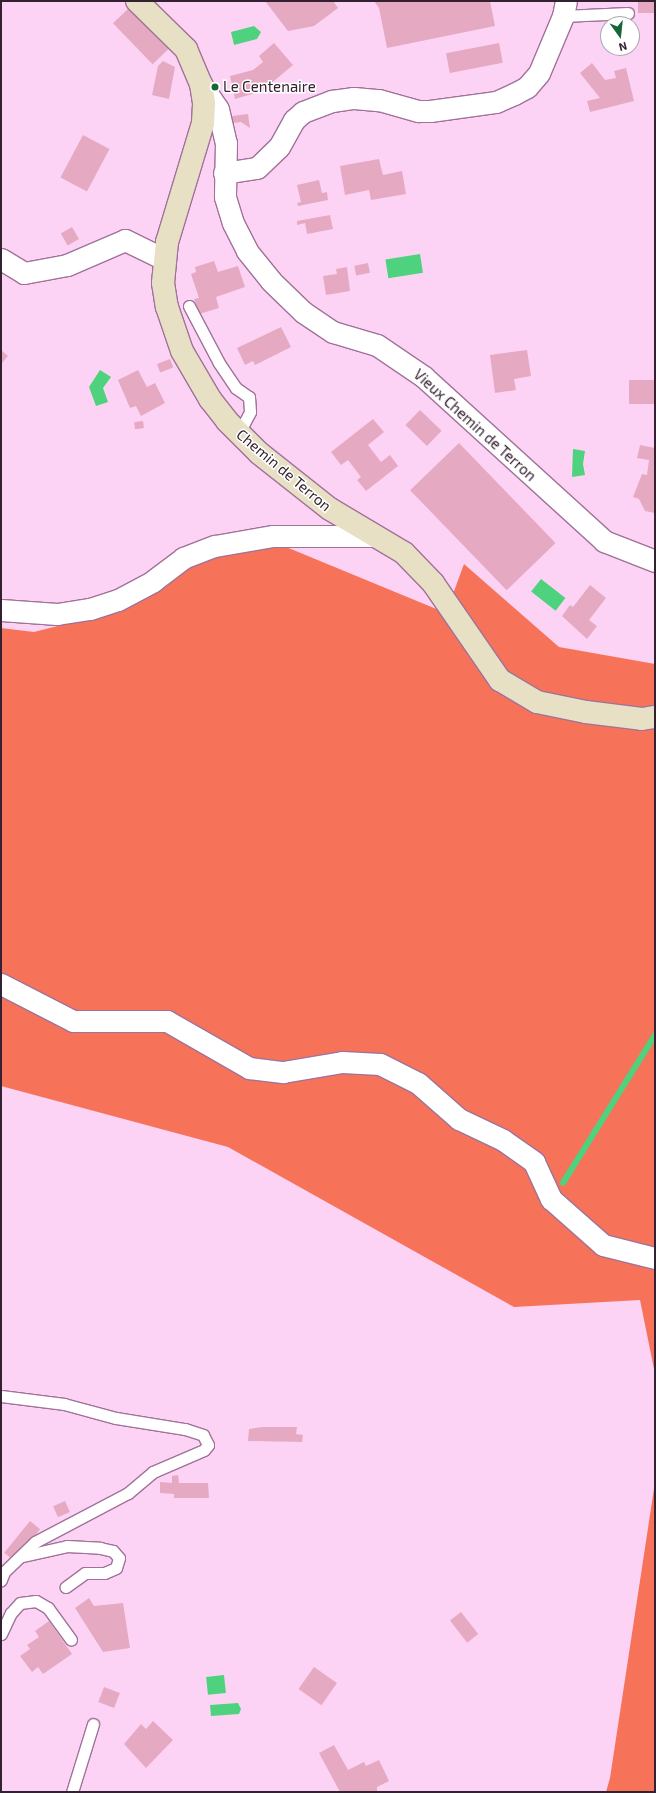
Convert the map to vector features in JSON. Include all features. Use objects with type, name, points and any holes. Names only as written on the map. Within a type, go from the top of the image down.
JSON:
[{"type":"street","name":"Chemin de Terron","points":[[137,1],[186,50],[201,84],[204,104],[203,123],[164,259],[163,283],[166,307],[182,351],[210,399],[239,433],[259,453],[330,509],[404,553],[433,583],[500,680],[537,702],[586,712],[642,718],[655,717]]},
{"type":"street","points":[[224,173],[257,168],[279,147],[294,120],[303,112],[332,101],[354,98],[379,100],[418,111],[430,111],[496,102],[514,94],[527,87],[539,73],[564,9]]},
{"type":"street","name":"Vieux Chemin de Terron","points":[[201,84],[218,109],[226,143],[224,173],[225,197],[233,223],[248,251],[271,281],[303,312],[333,332],[377,345],[417,372],[593,533],[604,541],[655,561]]},
{"type":"street","points":[[1,259],[24,273],[67,265],[126,240],[164,259]]},
{"type":"street","points":[[1,610],[57,614],[90,609],[118,600],[153,581],[183,558],[215,546],[273,536],[374,536]]},
{"type":"street","points":[[1,984],[73,1021],[167,1021],[249,1068],[283,1072],[342,1062],[380,1064],[418,1084],[460,1119],[503,1140],[534,1162],[551,1199],[603,1245],[655,1258]]},
{"type":"lane","points":[[564,9],[628,13]]},
{"type":"lane","points":[[189,306],[219,363],[236,388],[249,397],[250,412],[239,433]]},
{"type":"lane","points":[[1,1396],[64,1404],[116,1418],[185,1429],[203,1435],[208,1445],[204,1450],[153,1472],[128,1493],[36,1542],[4,1572],[1,1580]]},
{"type":"lane","points":[[19,1558],[67,1546],[100,1548],[113,1551],[118,1558],[116,1568],[104,1573],[85,1573],[66,1587]]},
{"type":"lane","points":[[1,1634],[11,1613],[20,1603],[36,1601],[48,1608],[71,1640]]},
{"type":"lane","points":[[72,1792],[94,1724]]},
{"type":"shaded area","points":[[254,26],[261,32],[257,39],[234,45],[231,32]]},
{"type":"shaded area","points":[[420,254],[423,273],[388,278],[385,259]]},
{"type":"shaded area","points":[[100,370],[111,377],[103,388],[108,402],[96,406],[89,387]]},
{"type":"shaded area","points":[[573,449],[585,451],[583,464],[585,475],[572,477]]},
{"type":"shaded area","points":[[274,542],[446,613],[464,564],[559,647],[655,664],[655,1374],[640,1300],[514,1307],[228,1147],[1,1086],[1,628],[34,632],[121,610],[193,564]]},
{"type":"shaded area","points":[[541,579],[565,598],[556,611],[531,592]]},
{"type":"shaded area","points":[[655,1482],[655,1792],[606,1792],[610,1778]]},
{"type":"shaded area","points":[[224,1675],[226,1693],[208,1695],[206,1677]]},
{"type":"shaded area","points":[[238,1703],[241,1709],[239,1714],[211,1716],[210,1705]]},
{"type":"building","points":[[265,1],[333,1],[338,8],[314,26],[288,31]]},
{"type":"building","points":[[374,1],[490,1],[495,26],[387,48],[379,8]]},
{"type":"building","points":[[638,1],[655,1],[655,13],[638,13]]},
{"type":"building","points":[[131,6],[171,47],[153,64],[113,23]]},
{"type":"building","points":[[274,43],[293,65],[262,91],[235,99],[230,76],[253,70],[263,62],[259,56]]},
{"type":"building","points":[[499,43],[503,63],[450,73],[446,53]]},
{"type":"building","points":[[163,61],[175,67],[169,99],[152,95],[158,66]]},
{"type":"building","points":[[592,63],[605,80],[616,78],[614,71],[626,68],[634,101],[590,112],[587,101],[600,98],[580,73]]},
{"type":"building","points":[[248,114],[250,128],[241,122],[233,123],[232,116]]},
{"type":"building","points":[[83,135],[109,149],[87,191],[60,177]]},
{"type":"building","points":[[379,159],[383,175],[402,171],[406,194],[371,200],[369,190],[345,195],[340,166]]},
{"type":"building","points":[[319,180],[322,193],[327,192],[328,200],[298,206],[297,203],[301,202],[297,185]]},
{"type":"building","points":[[330,215],[333,229],[307,234],[305,223],[297,225],[297,221]]},
{"type":"building","points":[[72,227],[79,239],[68,246],[61,234]]},
{"type":"building","points":[[214,261],[218,272],[238,266],[245,287],[216,297],[219,308],[199,314],[194,299],[199,298],[191,274],[196,272],[195,267]]},
{"type":"building","points":[[368,263],[370,273],[356,275],[354,266]]},
{"type":"building","points":[[347,267],[350,291],[326,295],[323,276],[337,274],[336,269]]},
{"type":"building","points":[[281,327],[291,347],[255,365],[253,361],[245,365],[237,348]]},
{"type":"building","points":[[1,350],[8,356],[1,364]]},
{"type":"building","points":[[527,350],[531,376],[514,379],[516,390],[495,393],[490,355]]},
{"type":"building","points":[[170,359],[173,367],[160,372],[157,364]]},
{"type":"building","points":[[138,370],[147,387],[155,383],[165,403],[141,416],[136,406],[130,408],[118,380]]},
{"type":"building","points":[[629,380],[655,380],[655,404],[629,404]]},
{"type":"building","points":[[420,410],[442,431],[427,446],[405,425]]},
{"type":"building","points":[[373,419],[384,432],[368,445],[381,462],[390,455],[398,466],[366,491],[357,480],[361,477],[348,460],[341,465],[331,452]]},
{"type":"building","points":[[143,421],[144,428],[135,429],[134,422]]},
{"type":"building","points":[[459,443],[556,543],[507,590],[410,490]]},
{"type":"building","points":[[640,445],[655,448],[655,513],[645,511],[639,499],[633,497],[642,474],[647,475],[649,460],[637,458]]},
{"type":"building","points":[[590,585],[606,598],[589,620],[597,626],[587,639],[562,616],[570,605],[573,607]]},
{"type":"building","points":[[262,1427],[297,1427],[296,1434],[303,1435],[302,1442],[248,1441],[249,1429]]},
{"type":"building","points":[[178,1475],[179,1483],[208,1483],[209,1498],[174,1498],[174,1494],[160,1493],[160,1482],[172,1483],[172,1476]]},
{"type":"building","points":[[65,1501],[70,1512],[58,1517],[53,1506]]},
{"type":"building","points":[[30,1521],[40,1529],[14,1561],[4,1553]]},
{"type":"building","points":[[89,1598],[94,1606],[123,1603],[130,1648],[103,1652],[75,1608]]},
{"type":"building","points":[[461,1612],[478,1634],[467,1643],[450,1621]]},
{"type":"building","points":[[49,1621],[72,1654],[43,1674],[38,1667],[32,1672],[20,1656],[30,1649],[27,1645],[39,1637],[35,1631]]},
{"type":"building","points":[[314,1667],[337,1683],[321,1705],[299,1689]]},
{"type":"building","points":[[104,1687],[120,1693],[114,1708],[98,1702]]},
{"type":"building","points":[[153,1721],[173,1740],[146,1768],[124,1744],[141,1724],[146,1729]]},
{"type":"building","points":[[334,1745],[348,1770],[364,1762],[366,1766],[379,1760],[389,1781],[377,1787],[377,1792],[340,1792],[319,1753]]},
{"type":"waterway","points":[[563,1183],[655,1035]]},
{"type":"place","name":"Le Centenaire","points":[[215,87]]}]
